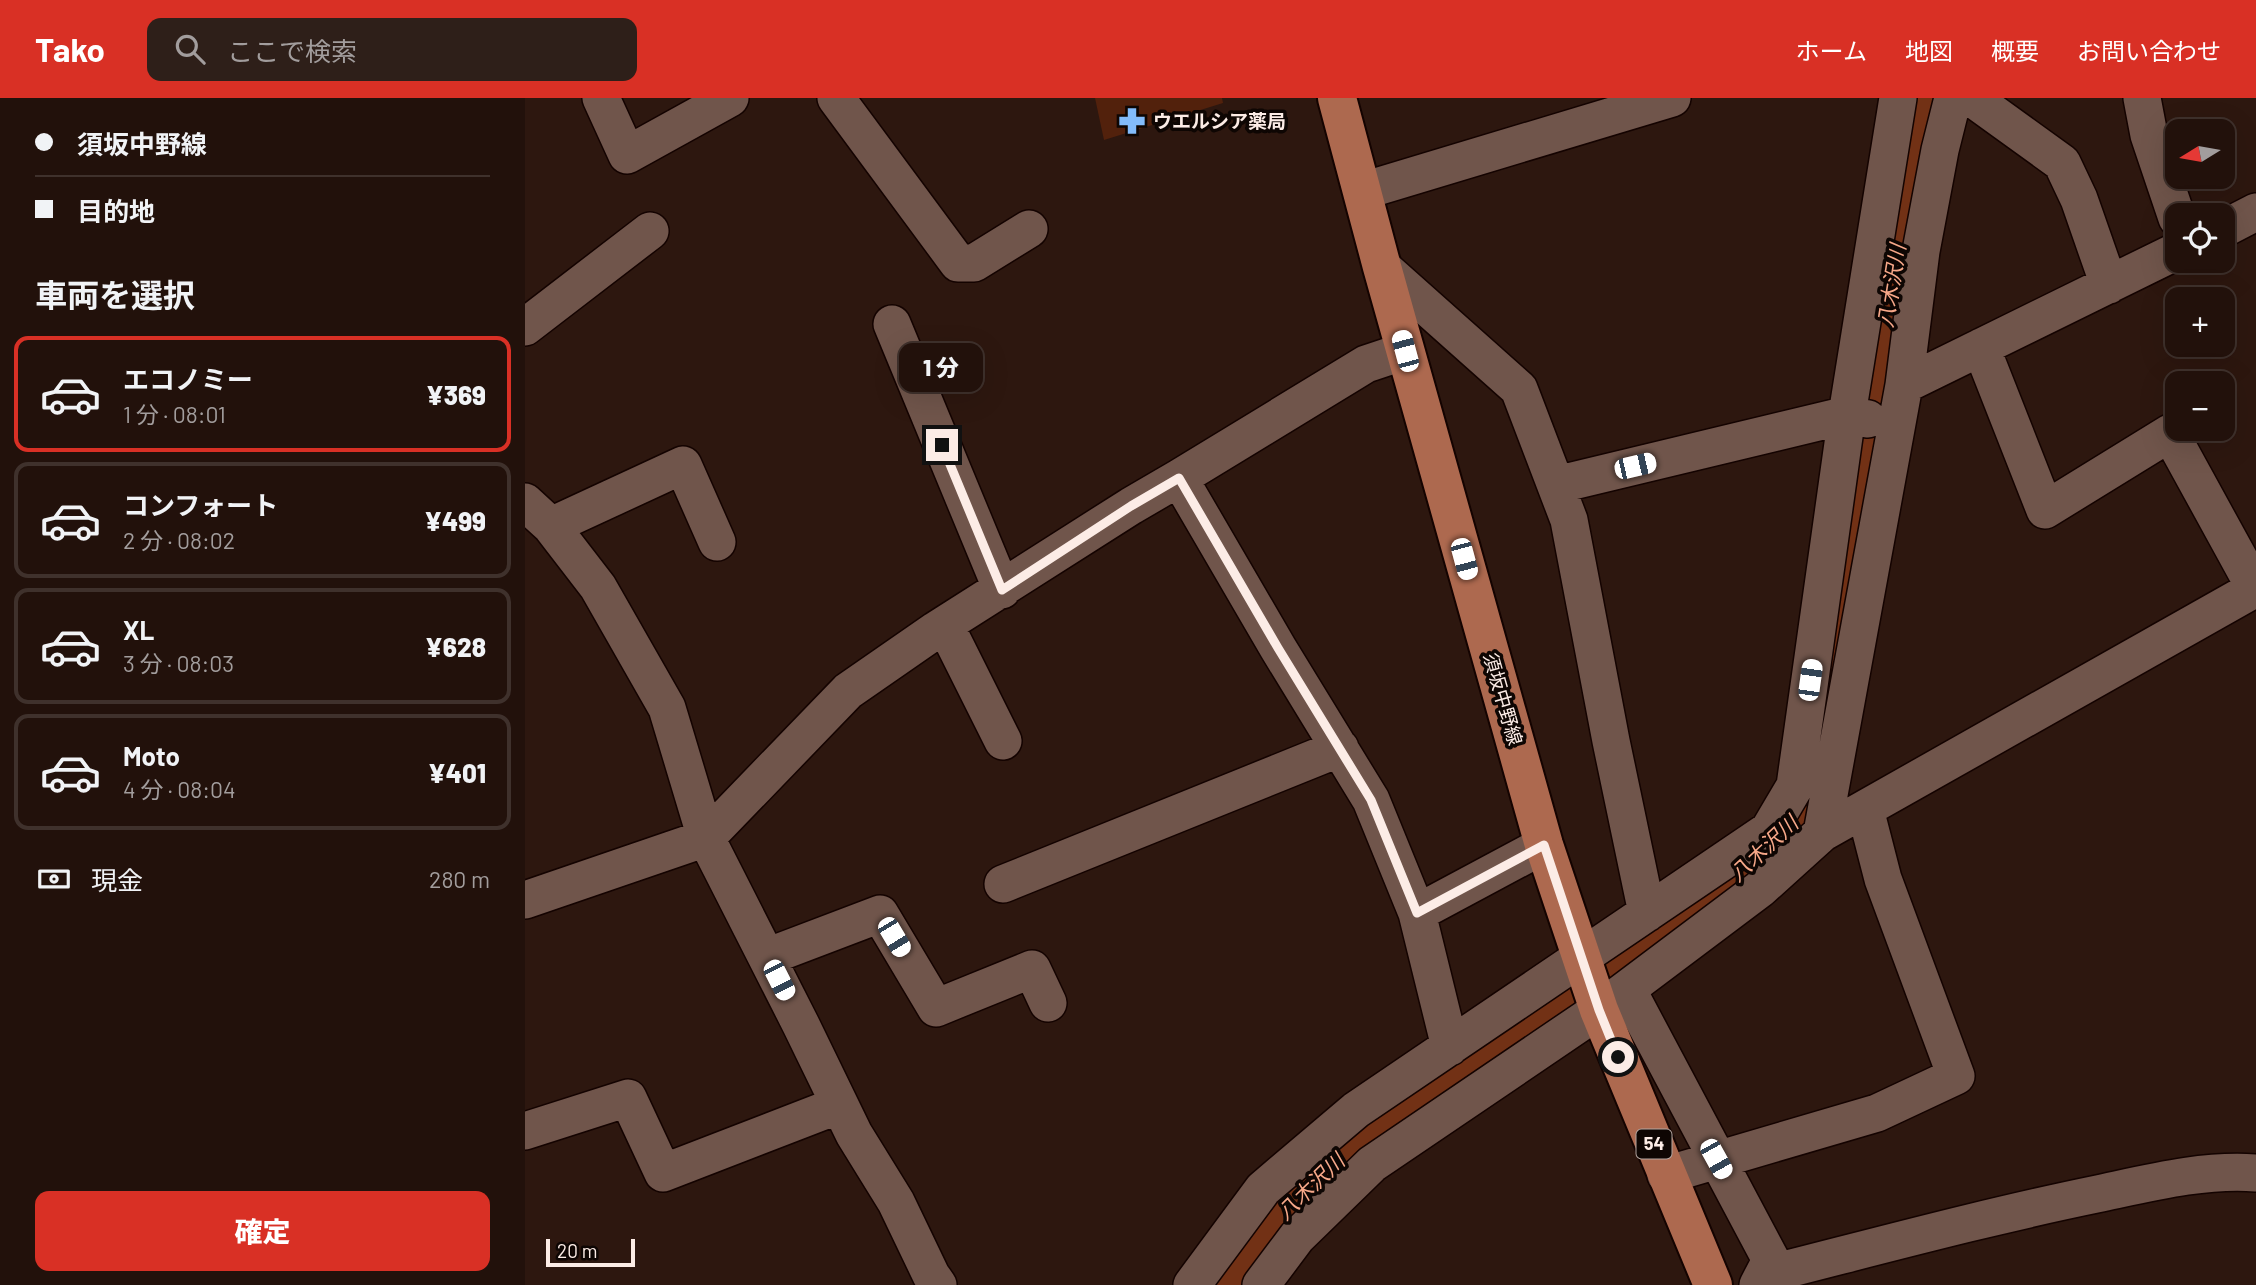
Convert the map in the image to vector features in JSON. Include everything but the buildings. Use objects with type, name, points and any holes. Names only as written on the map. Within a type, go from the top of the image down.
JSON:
[{"type":"main road","name":"須坂中野線","points":[[1337,98],[1544,845],[1583,962],[1608,1000],[1666,1175],[1713,1285]]},
{"type":"street","points":[[600,98],[628,155],[730,98]]},
{"type":"street","points":[[836,98],[958,263],[974,262],[1029,229]]},
{"type":"street","points":[[1363,191],[1672,98]]},
{"type":"street","points":[[1822,833],[1872,419],[1898,98]]},
{"type":"street","points":[[1904,385],[1921,251],[1953,98]]},
{"type":"street","points":[[1972,98],[2062,163],[2079,199],[2109,285]]},
{"type":"street","points":[[2142,98],[2149,135],[2172,203]]},
{"type":"street","points":[[2235,223],[2256,212]]},
{"type":"street","points":[[525,327],[650,231]]},
{"type":"street","points":[[1192,1285],[1263,1189],[1356,1110],[1583,962],[1647,913],[1769,830],[1795,786],[1872,419],[1904,385],[2165,257]]},
{"type":"street","points":[[1382,267],[1519,389],[1569,520],[1647,913]]},
{"type":"street","points":[[892,324],[1002,590]]},
{"type":"street","points":[[1261,1285],[1297,1237],[1373,1164],[1608,1000],[1760,888],[1822,833],[2256,588],[2170,433],[2045,510],[1982,347]]},
{"type":"street","points":[[525,900],[706,838],[848,691],[945,625],[1131,506],[1366,364],[1405,351]]},
{"type":"street","points":[[1556,485],[1872,419]]},
{"type":"street","points":[[551,526],[683,465],[717,542]]},
{"type":"street","points":[[1179,478],[1371,800],[1417,913],[1450,1047]]},
{"type":"street","points":[[525,502],[551,526],[598,587],[667,708],[706,838],[854,1134],[896,1202],[938,1285]]},
{"type":"street","points":[[945,625],[1003,741]]},
{"type":"street","points":[[1003,884],[1340,748]]},
{"type":"street","points":[[1666,1175],[1877,1113],[1956,1076],[1882,879],[1865,809]]},
{"type":"street","points":[[1417,913],[1544,845]]},
{"type":"street","points":[[767,957],[880,914],[936,1008],[1032,969],[1048,1003]]},
{"type":"street","points":[[1608,1000],[1716,1159],[1771,1260],[1761,1280]]},
{"type":"street","points":[[525,1131],[628,1098],[663,1173],[839,1105]]},
{"type":"street","points":[[1761,1280],[2003,1213],[2168,1180],[2235,1171],[2256,1172]]},
{"type":"waterway","name":"八木沢川","points":[[1229,1285],[1266,1232],[1314,1178],[1386,1122],[1751,867],[1802,814],[1855,550],[1893,273],[1927,98]]},
{"type":"place","name":"ウエルシア薬局","points":[[1132,121]]},
{"type":"route","points":[[942,445],[1002,590],[1179,478],[1371,800],[1417,913],[1544,845],[1599,1010],[1618,1057]]}]
